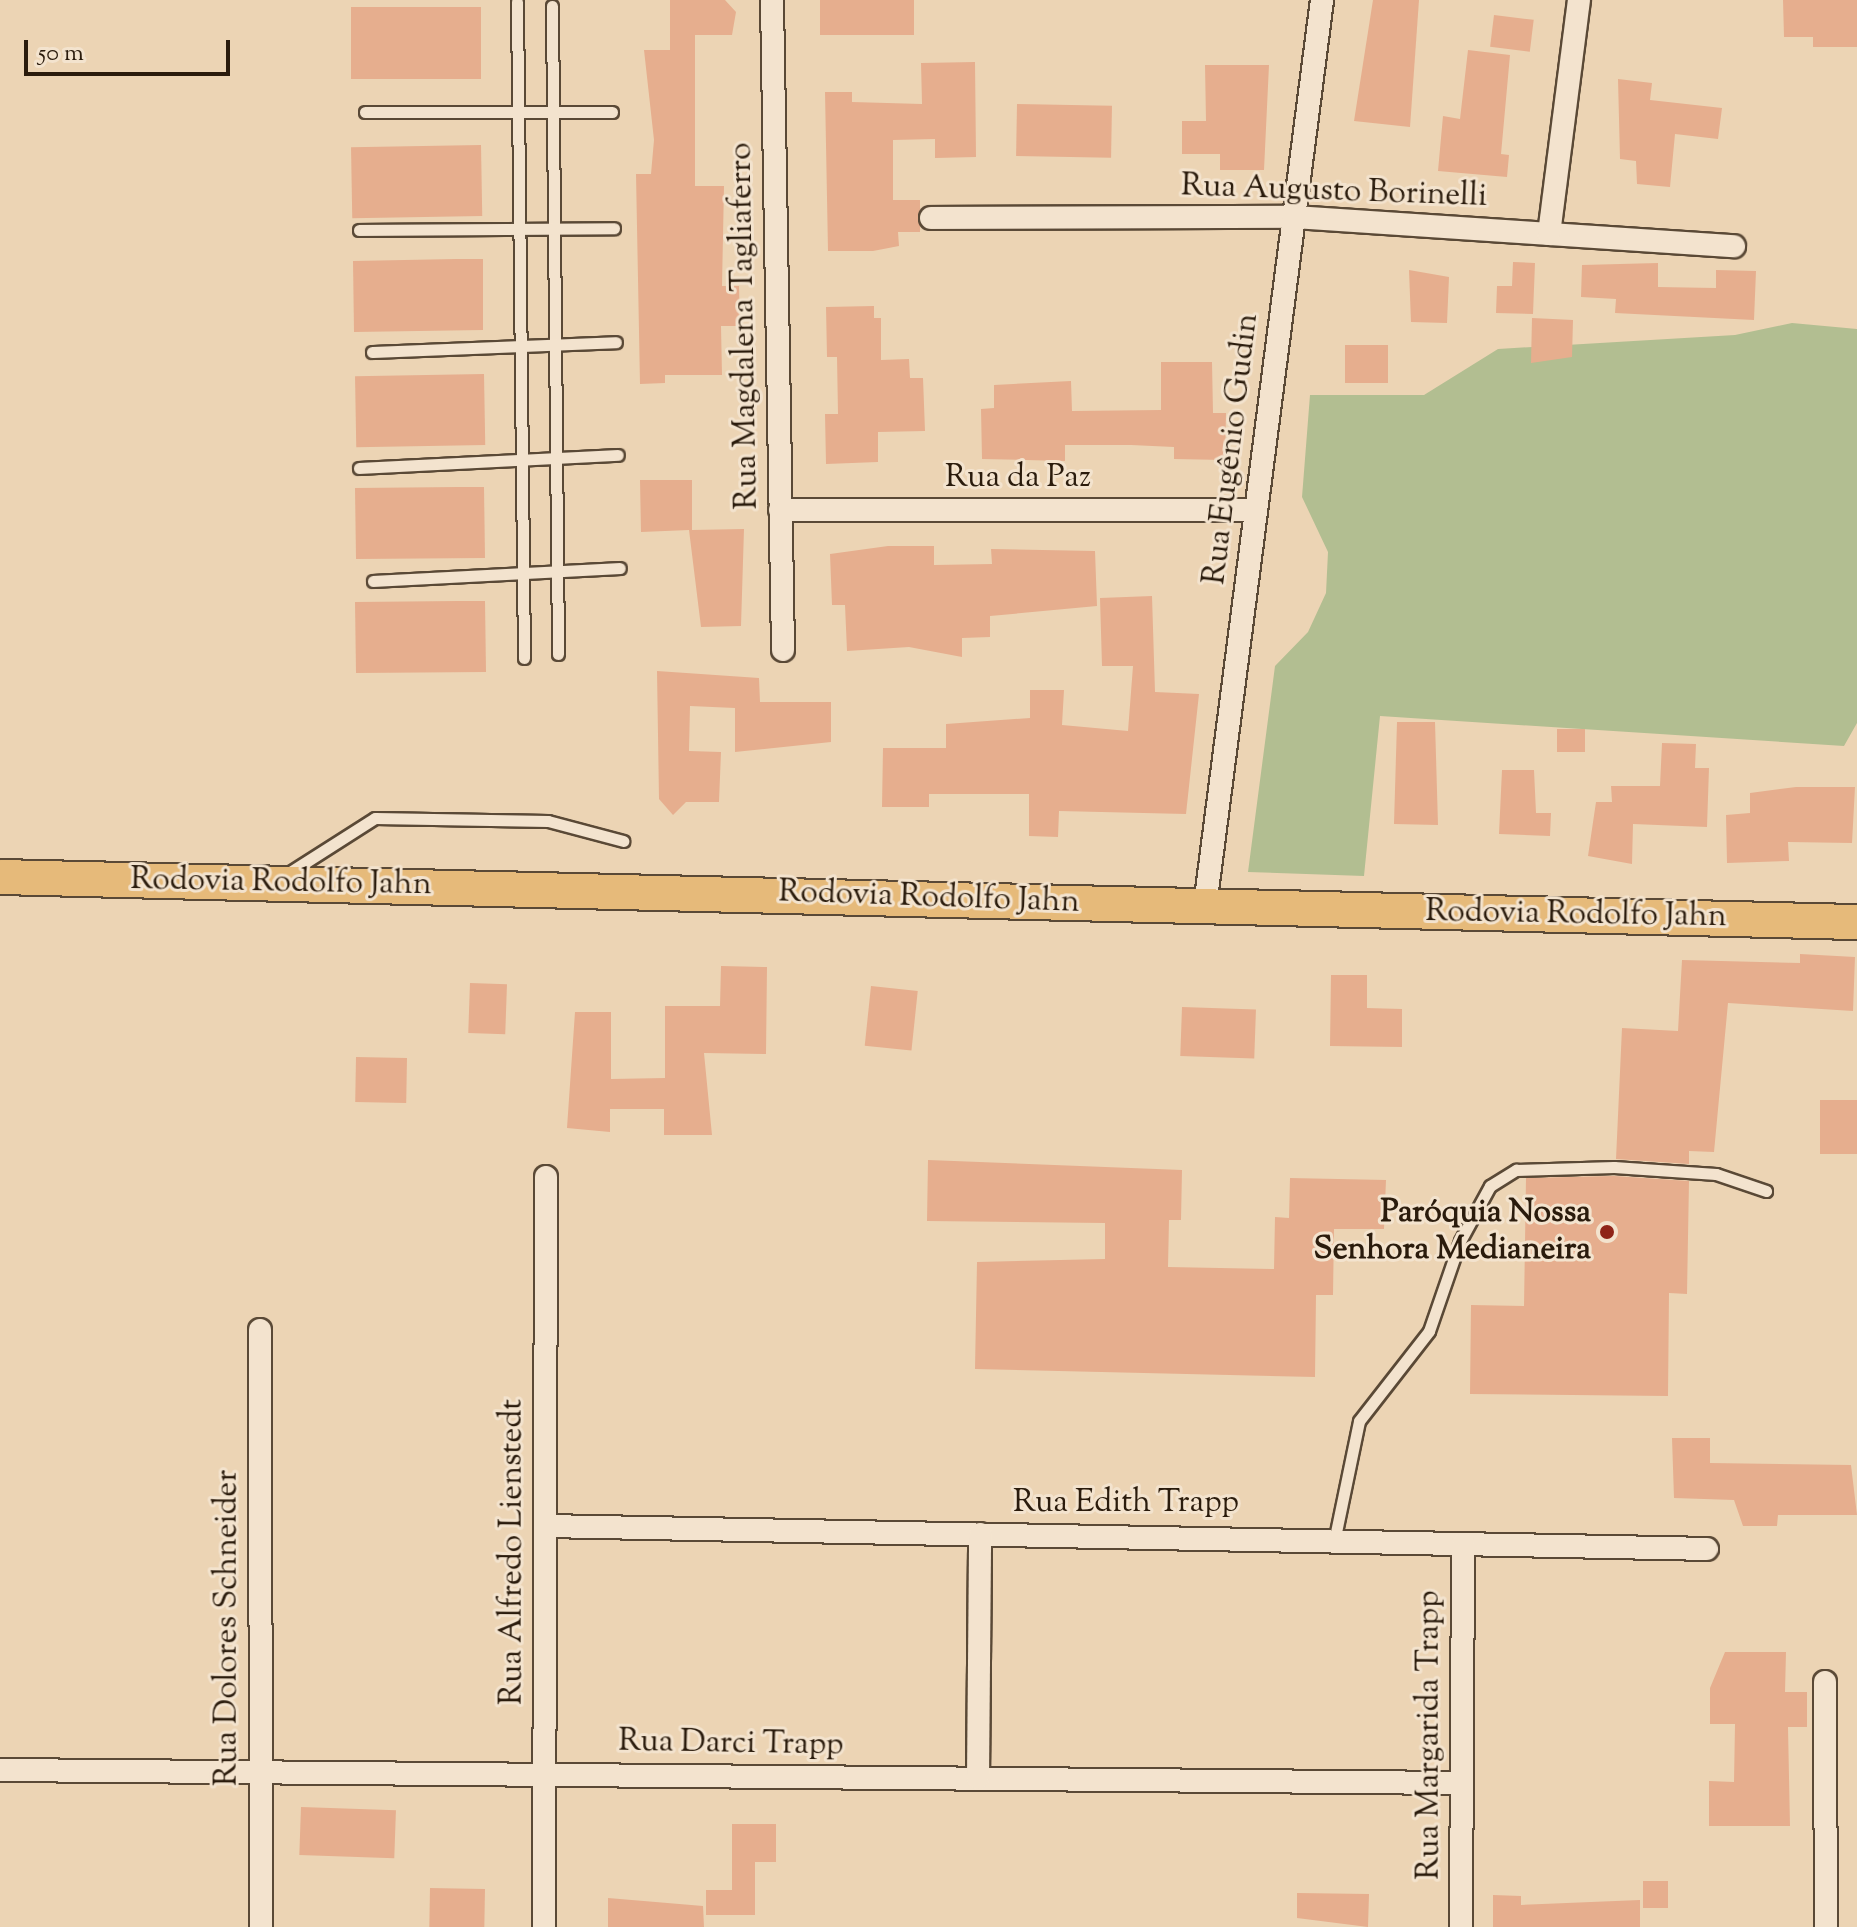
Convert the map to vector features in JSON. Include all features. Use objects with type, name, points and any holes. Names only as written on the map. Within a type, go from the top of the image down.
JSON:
[{"type":"main road","name":"Rodovia Rodolfo Jahn","points":[[0,877],[1857,922]]},
{"type":"street","name":"Rua Magdalena Tagliaferro","points":[[772,0],[783,650]]},
{"type":"street","name":"Rua Eugênio Gudin","points":[[1205,906],[1322,0]]},
{"type":"street","points":[[1549,234],[1579,0]]},
{"type":"street","name":"Rua Augusto Borinelli","points":[[931,218],[1294,217],[1734,246]]},
{"type":"street","name":"Rua da Paz","points":[[780,510],[1256,510]]},
{"type":"street","name":"Rua Alfredo Lienstedt","points":[[544,1927],[546,1177]]},
{"type":"street","name":"Rua Dolores Schneider","points":[[260,1330],[261,1927]]},
{"type":"street","name":"Rua Edith Trapp","points":[[545,1526],[1335,1537],[1463,1544],[1707,1549]]},
{"type":"street","points":[[978,1778],[980,1534]]},
{"type":"street","name":"Rua Margarida Trapp","points":[[1461,1927],[1463,1544]]},
{"type":"street","points":[[1825,1682],[1826,1927]]},
{"type":"street","name":"Rua Darci Trapp","points":[[0,1770],[1462,1783]]},
{"type":"lane","points":[[517,2],[524,658]]},
{"type":"lane","points":[[552,6],[558,654]]},
{"type":"lane","points":[[365,112],[612,112]]},
{"type":"lane","points":[[359,230],[614,228]]},
{"type":"lane","points":[[372,352],[555,341],[616,342]]},
{"type":"lane","points":[[359,468],[618,455]]},
{"type":"lane","points":[[373,581],[620,568]]},
{"type":"lane","points":[[273,883],[375,818],[548,821],[623,841]]},
{"type":"lane","points":[[1335,1537],[1359,1421],[1429,1331],[1460,1241],[1490,1186],[1516,1170],[1614,1167],[1716,1174],[1766,1191]]},
{"type":"green space","points":[[1792,323],[1857,329],[1857,723],[1844,746],[1380,716],[1364,876],[1248,872],[1275,666],[1308,632],[1326,593],[1328,552],[1302,497],[1310,395],[1424,395],[1498,349],[1735,335]]},
{"type":"building","points":[[670,0],[725,0],[736,12],[732,35],[695,35],[695,186],[724,186],[722,286],[739,286],[740,326],[721,326],[722,375],[665,375],[665,383],[640,384],[636,174],[651,174],[654,140],[644,50],[670,50]]},
{"type":"building","points":[[820,0],[914,0],[914,35],[820,35]]},
{"type":"building","points":[[1373,0],[1419,0],[1410,127],[1354,121]]},
{"type":"building","points":[[1783,0],[1857,0],[1857,47],[1813,47],[1813,37],[1784,37]]},
{"type":"building","points":[[351,7],[481,7],[481,79],[351,79]]},
{"type":"building","points":[[1494,15],[1534,20],[1530,52],[1490,47]]},
{"type":"building","points":[[1468,50],[1510,55],[1501,154],[1509,155],[1507,177],[1438,171],[1443,116],[1460,119]]},
{"type":"building","points":[[975,62],[976,157],[935,158],[935,139],[893,140],[893,200],[920,200],[920,232],[898,232],[899,246],[873,251],[828,251],[825,92],[852,92],[852,102],[922,104],[921,63]]},
{"type":"building","points":[[1205,65],[1269,65],[1264,170],[1220,170],[1220,154],[1182,154],[1182,121],[1206,121]]},
{"type":"building","points":[[1618,79],[1652,83],[1650,100],[1722,108],[1718,139],[1675,134],[1670,187],[1637,184],[1636,161],[1620,159]]},
{"type":"building","points":[[1017,104],[1112,106],[1111,158],[1016,156]]},
{"type":"building","points":[[481,145],[482,216],[352,218],[351,147]]},
{"type":"building","points":[[483,259],[483,330],[354,332],[353,261]]},
{"type":"building","points":[[1513,262],[1535,263],[1533,314],[1496,313],[1497,286],[1512,286]]},
{"type":"building","points":[[1658,263],[1658,287],[1716,288],[1716,270],[1756,271],[1754,320],[1615,313],[1616,299],[1581,297],[1582,265]]},
{"type":"building","points":[[1409,270],[1449,277],[1447,323],[1411,322]]},
{"type":"building","points":[[874,306],[874,318],[881,318],[881,360],[909,359],[910,378],[923,378],[925,431],[878,432],[878,462],[826,464],[825,414],[838,414],[837,357],[827,357],[826,307]]},
{"type":"building","points":[[1532,318],[1573,320],[1572,357],[1531,363]]},
{"type":"building","points":[[1345,345],[1388,345],[1388,383],[1345,383]]},
{"type":"building","points":[[1161,362],[1212,362],[1213,413],[1226,413],[1225,460],[1174,459],[1174,447],[1131,445],[1065,445],[1065,461],[982,459],[981,409],[994,408],[994,385],[1071,381],[1072,411],[1161,410]]},
{"type":"building","points":[[484,374],[485,445],[356,447],[355,376]]},
{"type":"building","points":[[640,480],[692,480],[692,530],[744,529],[741,626],[701,627],[689,530],[641,532]]},
{"type":"building","points":[[484,487],[485,558],[356,559],[355,488]]},
{"type":"building","points":[[888,546],[934,546],[934,565],[992,564],[991,549],[1095,551],[1097,606],[990,616],[990,637],[962,638],[962,657],[909,647],[847,651],[845,605],[832,605],[830,554]]},
{"type":"building","points":[[1152,596],[1155,692],[1199,694],[1186,814],[1059,811],[1058,837],[1029,836],[1029,794],[929,794],[929,807],[882,807],[883,748],[946,748],[946,724],[1030,718],[1030,690],[1064,690],[1062,725],[1128,731],[1133,666],[1102,666],[1100,598]]},
{"type":"building","points":[[485,601],[486,672],[356,673],[355,602]]},
{"type":"building","points":[[657,671],[759,678],[760,702],[831,702],[831,742],[735,752],[735,708],[690,706],[689,751],[721,752],[719,802],[686,802],[673,815],[659,799]]},
{"type":"building","points":[[1397,722],[1435,722],[1438,825],[1394,824]]},
{"type":"building","points":[[1557,729],[1585,729],[1585,752],[1557,752]]},
{"type":"building","points":[[1662,743],[1696,744],[1695,768],[1709,768],[1707,827],[1633,824],[1632,864],[1588,856],[1596,802],[1612,802],[1611,786],[1660,786]]},
{"type":"building","points":[[1502,770],[1534,770],[1536,813],[1551,813],[1550,836],[1499,834]]},
{"type":"building","points":[[1796,787],[1855,787],[1852,843],[1788,842],[1789,861],[1727,863],[1726,815],[1750,813],[1750,793]]},
{"type":"building","points":[[1800,954],[1855,957],[1853,1011],[1728,1003],[1714,1152],[1689,1151],[1689,1164],[1616,1159],[1622,1028],[1678,1031],[1682,960],[1800,963]]},
{"type":"building","points":[[721,966],[767,967],[766,1054],[704,1053],[712,1135],[664,1135],[664,1109],[610,1109],[610,1132],[567,1128],[575,1012],[611,1012],[611,1079],[665,1078],[665,1006],[720,1006]]},
{"type":"building","points":[[1331,975],[1367,975],[1367,1008],[1402,1009],[1402,1047],[1330,1046]]},
{"type":"building","points":[[470,983],[507,984],[505,1034],[468,1033]]},
{"type":"building","points":[[871,986],[918,991],[911,1051],[865,1046]]},
{"type":"building","points":[[1182,1007],[1256,1010],[1254,1059],[1180,1056]]},
{"type":"building","points":[[356,1057],[407,1058],[406,1103],[355,1102]]},
{"type":"building","points":[[1820,1100],[1857,1100],[1857,1154],[1820,1154]]},
{"type":"building","points":[[928,1160],[1182,1170],[1181,1220],[1169,1220],[1168,1267],[1274,1269],[1275,1217],[1289,1218],[1290,1178],[1386,1180],[1384,1229],[1334,1229],[1333,1295],[1316,1295],[1315,1377],[975,1369],[977,1262],[1105,1259],[1105,1223],[927,1221]]},
{"type":"building","points":[[1614,1176],[1689,1181],[1687,1294],[1669,1293],[1668,1396],[1470,1394],[1471,1305],[1524,1306],[1526,1178]]},
{"type":"building","points":[[1672,1438],[1710,1438],[1710,1463],[1851,1465],[1857,1515],[1778,1515],[1777,1526],[1743,1526],[1734,1500],[1674,1498]]},
{"type":"building","points":[[1725,1652],[1786,1652],[1785,1692],[1807,1692],[1807,1727],[1788,1727],[1790,1826],[1709,1826],[1709,1781],[1734,1782],[1735,1724],[1710,1724],[1710,1688]]},
{"type":"building","points":[[301,1807],[396,1810],[394,1858],[299,1855]]},
{"type":"building","points":[[732,1824],[776,1824],[776,1862],[755,1862],[755,1915],[706,1915],[706,1890],[732,1890]]},
{"type":"building","points":[[1643,1881],[1668,1881],[1668,1908],[1643,1908]]},
{"type":"building","points":[[430,1888],[485,1889],[484,1927],[429,1927]]},
{"type":"building","points":[[1297,1893],[1369,1894],[1368,1927],[1297,1918]]},
{"type":"building","points":[[1493,1895],[1521,1896],[1521,1905],[1640,1900],[1640,1927],[1493,1927]]},
{"type":"building","points":[[608,1898],[703,1906],[704,1927],[608,1927]]},
{"type":"place","name":"Paróquia Nossa Senhora Medianeira","points":[[1607,1232]]}]
